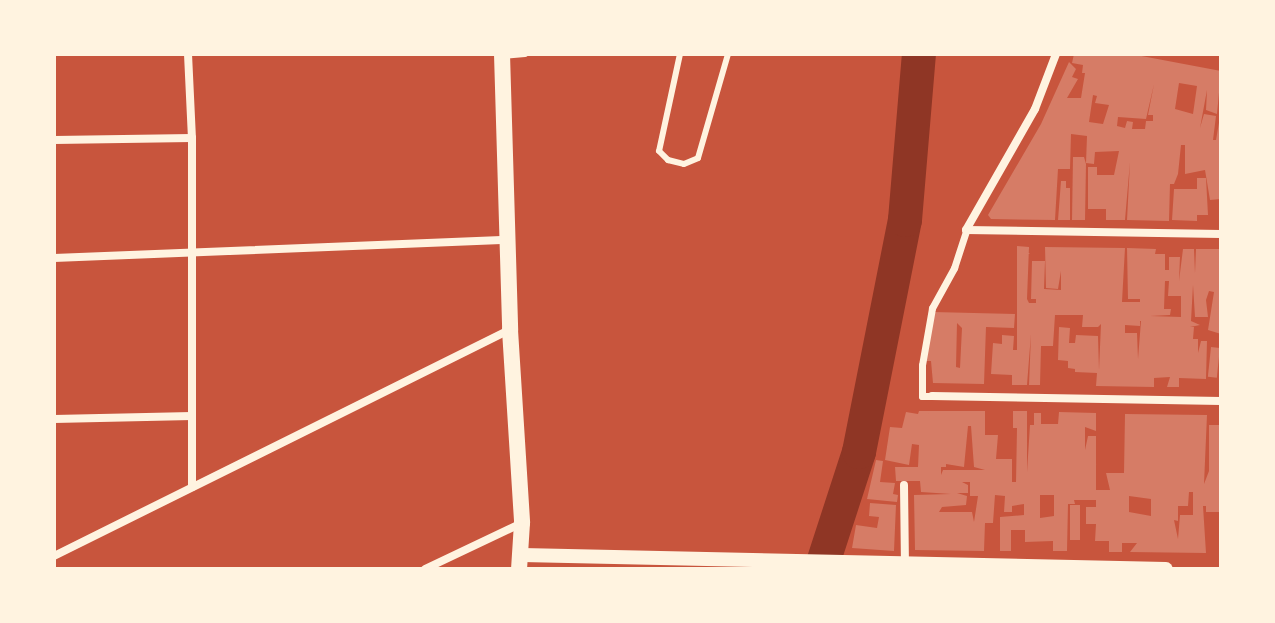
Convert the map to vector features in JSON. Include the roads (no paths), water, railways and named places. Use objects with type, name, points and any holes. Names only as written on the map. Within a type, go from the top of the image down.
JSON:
[{"type":"main road","points":[[502,55],[510,330],[522,523],[520,562]]},
{"type":"street","points":[[188,54],[192,138],[192,487]]},
{"type":"street","points":[[1056,54],[1035,109],[966,230],[954,268],[932,308],[922,360],[927,396],[1221,401]]},
{"type":"street","points":[[54,140],[192,138]]},
{"type":"street","points":[[966,230],[1221,234]]},
{"type":"street","points":[[54,258],[193,255],[508,240]]},
{"type":"street","points":[[54,556],[510,330]]},
{"type":"street","points":[[54,419],[192,416]]},
{"type":"street","points":[[904,485],[905,563]]},
{"type":"street","points":[[425,569],[522,523]]},
{"type":"street","points":[[520,562],[798,561],[879,566],[905,563],[1166,569]]},
{"type":"lane","points":[[502,55],[525,54]]},
{"type":"lane","points":[[680,54],[659,151],[668,160],[684,164],[698,158],[728,54]]},
{"type":"waterway","points":[[821,569],[859,452],[905,220],[919,54]]}]
